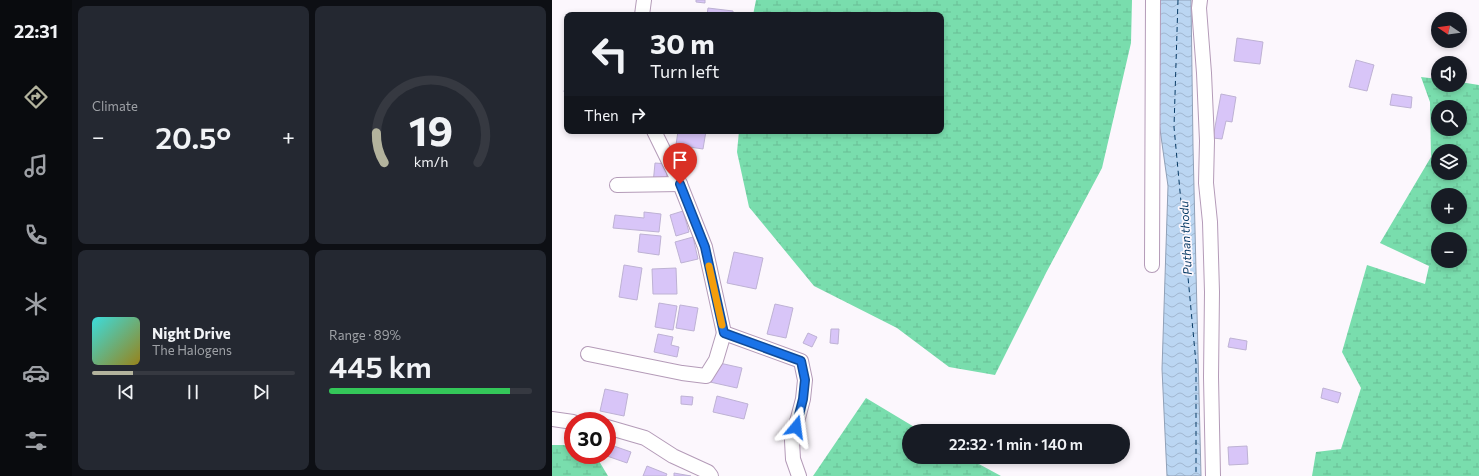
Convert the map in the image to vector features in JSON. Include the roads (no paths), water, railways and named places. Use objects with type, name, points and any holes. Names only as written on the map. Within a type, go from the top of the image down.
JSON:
[{"type":"street","points":[[642,12],[644,0]]},
{"type":"street","points":[[1152,265],[1153,0]]},
{"type":"street","points":[[1200,0],[1199,8],[1207,141],[1206,183],[1210,222],[1212,292],[1211,377],[1213,476]]},
{"type":"street","points":[[588,354],[682,373],[706,376],[716,360],[724,333],[705,247],[680,184],[655,134]]},
{"type":"street","points":[[618,185],[680,184]]},
{"type":"street","points":[[724,333],[801,361],[805,380],[803,399],[792,441],[793,459],[799,476]]},
{"type":"street","points":[[552,419],[564,421]]},
{"type":"street","points":[[616,430],[645,438],[673,456],[708,472],[711,476]]},
{"type":"water","name":"Puthan thodu","points":[[1155,0],[1191,0],[1201,476],[1167,476],[1162,369],[1168,186],[1158,115]]}]
